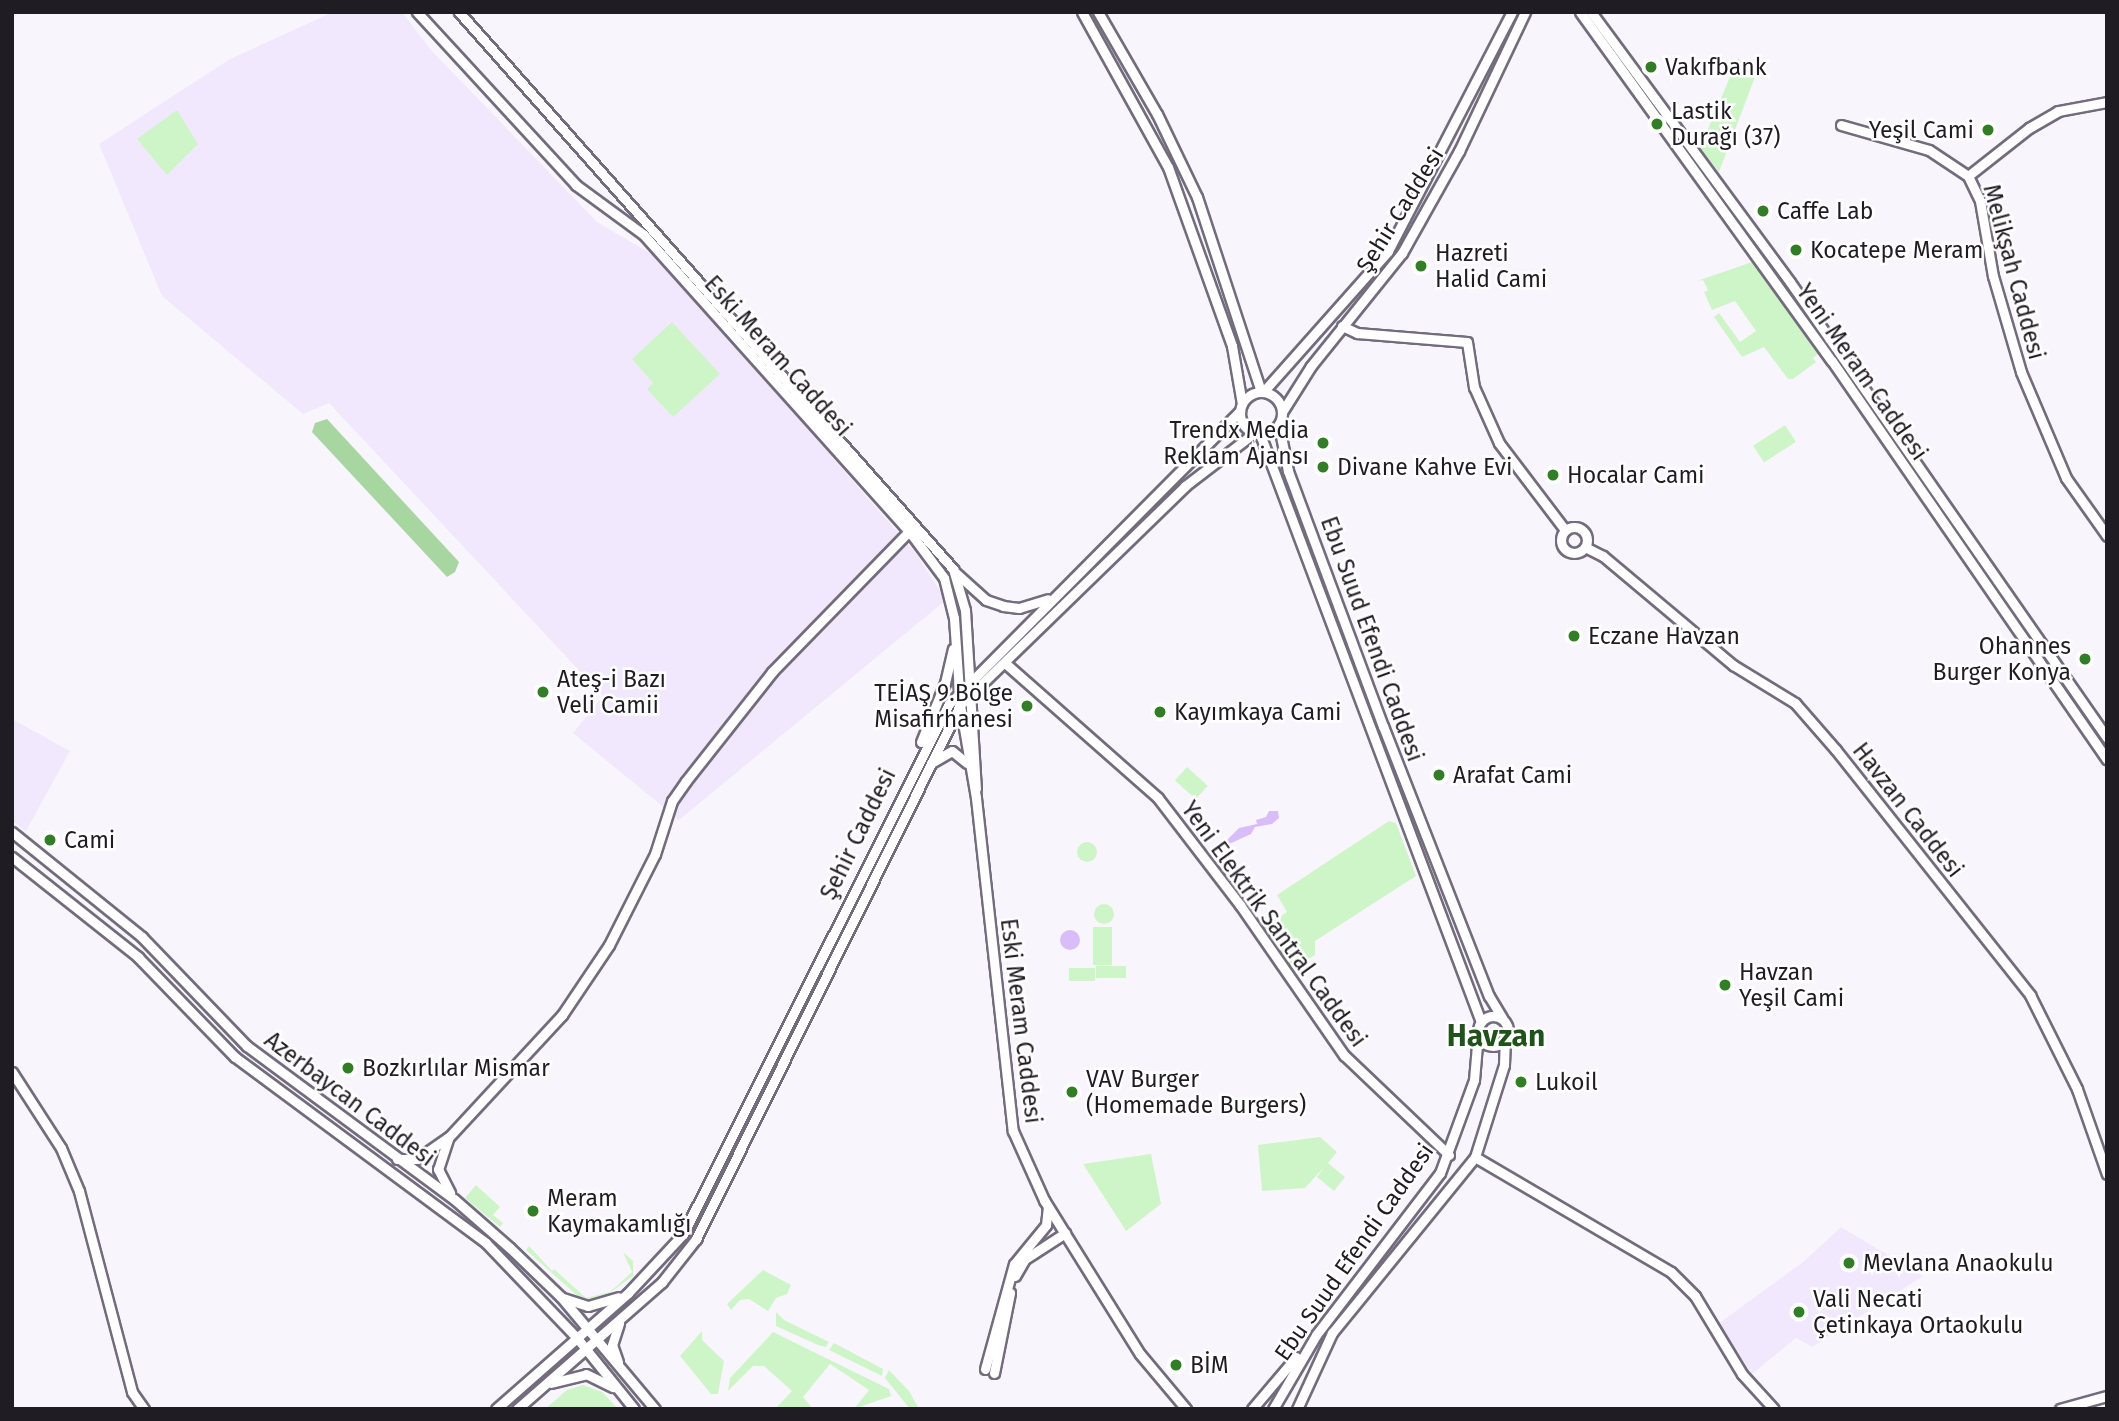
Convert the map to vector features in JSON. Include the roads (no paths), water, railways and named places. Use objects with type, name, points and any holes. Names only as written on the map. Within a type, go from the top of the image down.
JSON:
[{"type":"street","name":"Eski Meram Caddesi","points":[[417,12],[576,185],[644,235],[909,531],[944,578],[954,618],[960,705],[968,765],[976,798]]},
{"type":"street","name":"Eski Meram Caddesi","points":[[459,12],[953,569],[965,610],[976,798],[1013,1130],[1048,1207],[1173,1398],[1184,1409]]},
{"type":"street","points":[[1082,12],[1168,167],[1232,346],[1244,425],[1257,434],[1279,426],[1282,412],[1277,399],[1262,392],[1197,197],[1157,114],[1098,12]]},
{"type":"street","name":"Şehir Caddesi","points":[[1262,392],[1388,251],[1511,12]]},
{"type":"street","name":"Yeni Meram Caddesi","points":[[1580,12],[1832,361],[2107,759]]},
{"type":"street","name":"Yeni Meram Caddesi","points":[[1591,12],[1790,282],[2107,738]]},
{"type":"street","name":"Şehir Caddesi","points":[[1282,412],[1342,326],[1402,253],[1459,151],[1526,14]]},
{"type":"street","points":[[1968,176],[2029,128],[2058,111],[2107,102]]},
{"type":"street","name":"Melikşah Caddesi","points":[[1841,125],[1929,150],[1968,176],[1980,201],[1993,276],[2021,372],[2066,478],[2107,536]]},
{"type":"street","points":[[1342,326],[1357,333],[1467,342],[1474,387],[1499,443],[1565,530]]},
{"type":"street","points":[[1241,408],[1262,392]]},
{"type":"street","name":"Şehir Caddesi","points":[[496,1409],[664,1259],[691,1219],[916,761],[959,691],[1241,408]]},
{"type":"street","name":"Ebu Suud Efendi Caddesi","points":[[1279,426],[1288,471],[1383,726],[1489,996],[1502,1018]]},
{"type":"street","name":"Şehir Caddesi","points":[[517,1409],[662,1282],[701,1230],[925,769],[960,705],[1185,486],[1257,434]]},
{"type":"street","name":"Ebu Suud Efendi Caddesi","points":[[1257,434],[1481,1022]]},
{"type":"street","points":[[1582,529],[1587,536],[1585,547],[1578,552],[1565,549],[1561,541],[1565,530],[1582,529]]},
{"type":"street","points":[[397,1159],[416,1159],[449,1137],[521,1063],[585,985],[655,854],[672,801],[686,781],[772,672],[909,531]]},
{"type":"street","name":"Havzan Caddesi","points":[[1585,547],[1603,556],[1733,665],[1795,703],[1836,750],[2030,995],[2077,1089],[2107,1174]]},
{"type":"street","points":[[953,569],[986,600],[1003,606],[1027,606],[1053,597]]},
{"type":"street","points":[[916,761],[948,674],[954,618]]},
{"type":"street","name":"Yeni Elektrik Santral Caddesi","points":[[1005,663],[1158,798],[1240,905],[1344,1055],[1449,1155]]},
{"type":"street","points":[[925,769],[939,756],[952,751],[968,765]]},
{"type":"street","name":"Azerbaycan Caddesi","points":[[12,832],[142,937],[247,1046],[454,1199],[561,1297],[655,1409]]},
{"type":"street","name":"Azerbaycan Caddesi","points":[[12,857],[138,957],[235,1057],[486,1244],[577,1338],[634,1409]]},
{"type":"street","points":[[1488,1016],[1502,1018],[1509,1028],[1505,1041],[1487,1045],[1478,1033],[1481,1022],[1488,1016]]},
{"type":"street","name":"Ebu Suud Efendi Caddesi","points":[[1273,1409],[1316,1335],[1449,1155],[1474,1080],[1478,1033]]},
{"type":"street","name":"Ebu Suud Efendi Caddesi","points":[[1297,1409],[1332,1333],[1475,1157],[1504,1065],[1505,1041]]},
{"type":"street","points":[[12,1072],[61,1148],[79,1191],[132,1392],[144,1409]]},
{"type":"street","points":[[449,1137],[438,1169],[454,1199]]},
{"type":"street","points":[[1475,1157],[1671,1272],[1695,1296],[1742,1374],[1774,1409]]},
{"type":"street","points":[[1048,1207],[1046,1225],[1014,1264],[990,1371],[1017,1269],[1025,1259],[1065,1233]]},
{"type":"street","points":[[561,1297],[588,1307],[628,1293]]},
{"type":"street","points":[[623,1372],[612,1345],[614,1330],[625,1312]]},
{"type":"street","points":[[1252,1409],[1316,1335]]},
{"type":"street","points":[[535,1393],[578,1373],[594,1376],[621,1394]]},
{"type":"street","points":[[2060,1409],[2107,1396]]},
{"type":"place","name":"Vakıfbank","points":[[1651,67]]},
{"type":"place","name":"Lastik Durağı (37)","points":[[1657,124]]},
{"type":"place","name":"Yeşil Cami","points":[[1988,130]]},
{"type":"place","name":"Caffe Lab","points":[[1763,211]]},
{"type":"place","name":"Kocatepe Meram","points":[[1796,250]]},
{"type":"place","name":"Hazreti Halid Cami","points":[[1421,266]]},
{"type":"place","name":"Trendx Media Reklam Ajansı","points":[[1323,443]]},
{"type":"place","name":"Divane Kahve Evi","points":[[1323,467]]},
{"type":"place","name":"Hocalar Cami","points":[[1553,475]]},
{"type":"place","name":"Eczane Havzan","points":[[1574,636]]},
{"type":"place","name":"Ohannes Burger Konya","points":[[2085,659]]},
{"type":"place","name":"Ateş-i Bazı Veli Camii","points":[[543,692]]},
{"type":"place","name":"TEİAŞ 9.Bölge Misafirhanesi","points":[[1027,706]]},
{"type":"place","name":"Kayımkaya Cami","points":[[1160,712]]},
{"type":"place","name":"Arafat Cami","points":[[1439,775]]},
{"type":"place","name":"Cami","points":[[50,840]]},
{"type":"place","name":"Havzan Yeşil Cami","points":[[1725,985]]},
{"type":"place","name":"Bozkırlılar Mismar","points":[[348,1068]]},
{"type":"place","name":"Lukoil","points":[[1521,1082]]},
{"type":"place","name":"VAV Burger (Homemade Burgers)","points":[[1072,1092]]},
{"type":"place","name":"Meram Kaymakamlığı","points":[[533,1211]]},
{"type":"place","name":"Mevlana Anaokulu","points":[[1849,1263]]},
{"type":"place","name":"Vali Necati Çetinkaya Ortaokulu","points":[[1799,1312]]},
{"type":"place","name":"BİM","points":[[1176,1365]]},
{"type":"district","name":"Havzan","points":[[1496,1036]]}]
